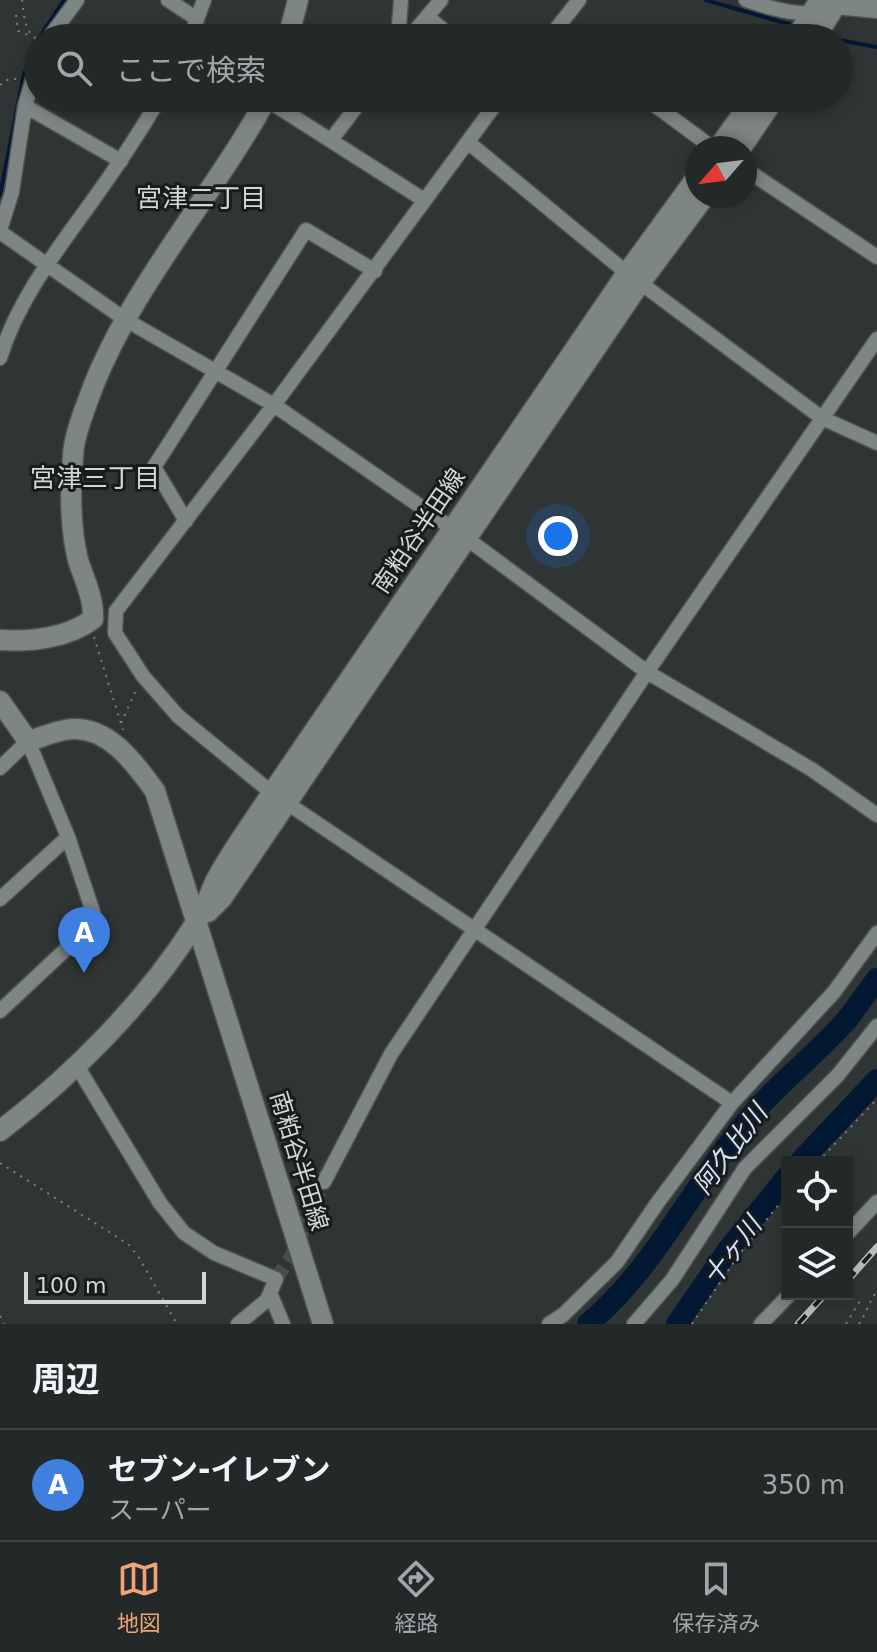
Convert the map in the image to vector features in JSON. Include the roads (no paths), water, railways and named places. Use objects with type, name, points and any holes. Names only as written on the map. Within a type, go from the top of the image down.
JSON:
[{"type":"main road","points":[[292,24],[298,0]]},
{"type":"main road","points":[[810,24],[827,7],[877,8]]},
{"type":"main road","points":[[0,640],[51,637],[81,628],[93,619],[94,608],[78,557],[71,505],[73,453],[85,410],[101,367],[126,320],[258,112]]},
{"type":"main road","points":[[725,136],[743,112]]},
{"type":"main road","points":[[749,136],[765,112]]},
{"type":"main road","name":"南粕谷半田線","points":[[323,1324],[197,922],[222,898],[278,798],[634,278],[685,196]]},
{"type":"main road","name":"南粕谷半田線","points":[[634,278],[695,208]]},
{"type":"main road","points":[[0,701],[28,741],[68,729],[97,733],[123,750],[155,791],[197,922],[151,984],[77,1066],[0,1131]]},
{"type":"street","points":[[57,24],[77,0]]},
{"type":"street","points":[[168,0],[197,19]]},
{"type":"street","points":[[195,24],[204,0]]},
{"type":"street","points":[[399,24],[401,0]]},
{"type":"street","points":[[422,24],[441,0]]},
{"type":"street","points":[[564,24],[579,0]]},
{"type":"street","points":[[746,0],[761,6],[827,7]]},
{"type":"street","points":[[428,17],[436,24]]},
{"type":"street","points":[[24,112],[12,192],[0,231],[126,320],[274,405],[459,534],[647,672],[811,769],[877,815]]},
{"type":"street","points":[[35,112],[121,161]]},
{"type":"street","points":[[0,358],[17,315],[48,263],[121,161],[151,112]]},
{"type":"street","points":[[287,112],[424,200]]},
{"type":"street","points":[[331,140],[352,112]]},
{"type":"street","points":[[490,112],[375,271],[116,611],[115,633],[143,676],[178,716],[278,798],[732,1103]]},
{"type":"street","points":[[665,112],[699,136]]},
{"type":"street","points":[[469,143],[634,278],[822,418],[877,443]]},
{"type":"street","points":[[757,177],[877,257]]},
{"type":"street","points":[[186,521],[154,467],[306,230],[375,271]]},
{"type":"street","points":[[324,1182],[391,1054],[647,672],[877,339]]},
{"type":"street","points":[[0,768],[28,741],[68,837],[96,921],[0,1011]]},
{"type":"street","points":[[0,899],[68,837]]},
{"type":"street","points":[[549,1324],[563,1315],[617,1262],[732,1103],[834,992],[877,933]]},
{"type":"street","points":[[634,1324],[672,1280],[745,1168],[838,1075],[877,1026]]},
{"type":"street","points":[[77,1066],[160,1203],[184,1233],[214,1253],[276,1279],[267,1300],[238,1324]]},
{"type":"street","points":[[853,1228],[877,1202]]},
{"type":"street","points":[[270,1293],[283,1324]]},
{"type":"street","points":[[761,1324],[784,1300]]},
{"type":"waterway","points":[[48,24],[64,0]]},
{"type":"waterway","points":[[706,0],[788,24]]},
{"type":"waterway","points":[[853,43],[877,47]]},
{"type":"waterway","points":[[0,195],[24,74]]},
{"type":"waterway","name":"阿久比川","points":[[588,1324],[636,1275],[757,1109],[844,1023],[877,979]]},
{"type":"waterway","name":"十ヶ川","points":[[806,1156],[877,1080]]},
{"type":"waterway","name":"十ヶ川","points":[[677,1324],[728,1250],[781,1184]]},
{"type":"tunnel","points":[[276,1279],[293,1253],[324,1182]]},
{"type":"railway","points":[[853,1274],[877,1247]]},
{"type":"railway","points":[[798,1324],[820,1300]]},
{"type":"place","name":"セブン-イレブン","points":[[84,973]]},
{"type":"district","name":"宮津二丁目","points":[[201,198]]},
{"type":"district","name":"宮津三丁目","points":[[95,478]]}]
